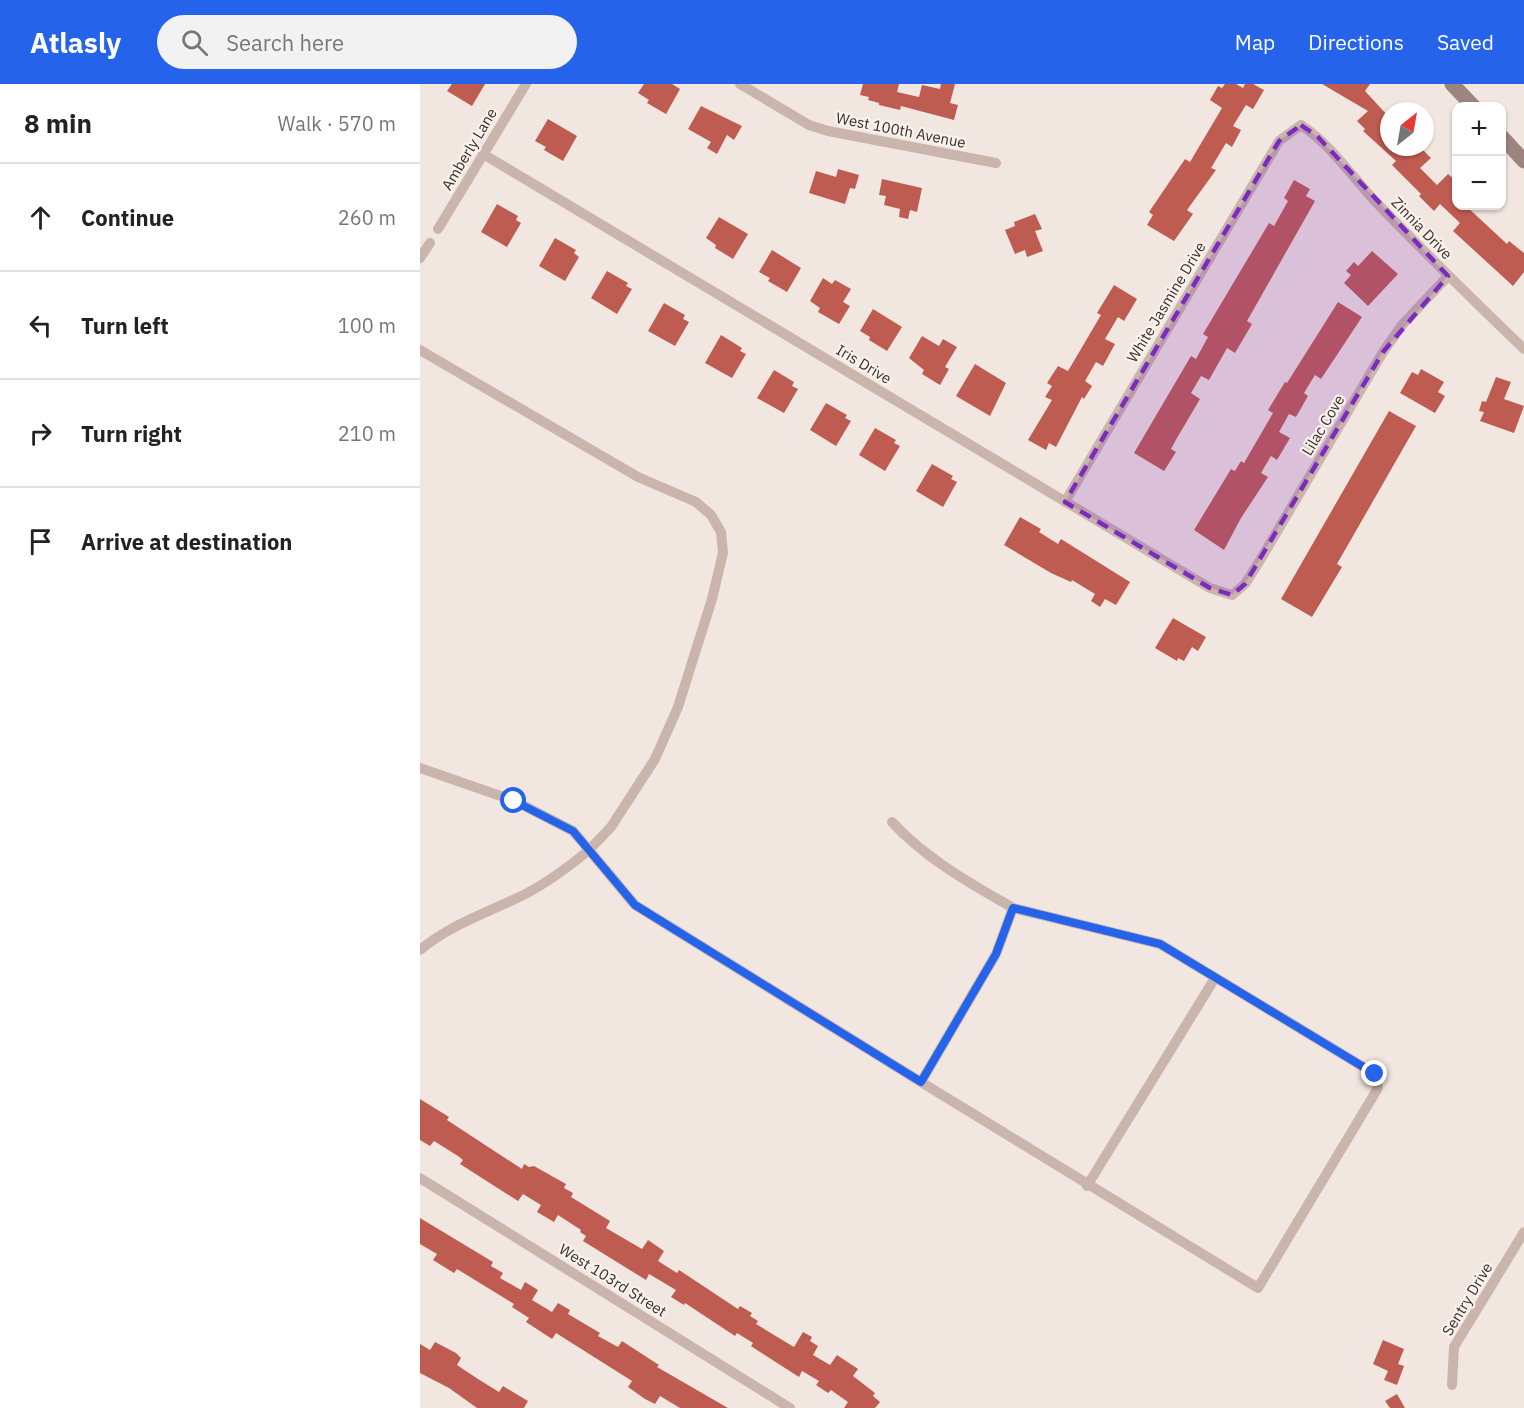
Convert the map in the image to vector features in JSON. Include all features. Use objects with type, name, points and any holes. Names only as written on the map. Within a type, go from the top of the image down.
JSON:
[{"type":"street","name":"Amberly Lane","points":[[438,229],[526,84]]},
{"type":"street","name":"West 100th Avenue","points":[[740,84],[809,125],[828,131],[996,163]]},
{"type":"street","points":[[1452,84],[1469,102]]},
{"type":"street","name":"Zinnia Drive","points":[[1301,125],[1318,137],[1448,276],[1524,349]]},
{"type":"street","name":"White Jasmine Drive","points":[[1065,502],[1279,141],[1301,125]]},
{"type":"street","points":[[1506,141],[1524,161]]},
{"type":"street","name":"Iris Drive","points":[[483,154],[1210,588],[1232,595]]},
{"type":"street","points":[[420,258],[430,243]]},
{"type":"street","name":"Lilac Cove","points":[[1232,595],[1245,584],[1259,562],[1383,352],[1402,325],[1448,276]]},
{"type":"street","points":[[420,350],[638,477],[696,502],[711,515],[721,532],[723,553],[712,599],[678,707],[655,759],[612,826],[589,850],[561,873],[516,899],[470,917],[420,950]]},
{"type":"street","points":[[420,768],[514,801],[573,831],[635,905],[1087,1186],[1258,1288],[1378,1088],[1375,1074],[1160,944],[1013,908],[952,873],[910,841],[892,822]]},
{"type":"street","points":[[921,1082],[996,954],[1013,908]]},
{"type":"street","points":[[1087,1186],[1215,978]]},
{"type":"street","name":"West 103rd Street","points":[[420,1178],[790,1408]]},
{"type":"street","name":"Sentry Drive","points":[[1452,1385],[1454,1347],[1524,1232]]},
{"type":"highlighted area","points":[[1301,125],[1318,137],[1448,276],[1383,352],[1245,584],[1232,595],[1210,588],[1065,502],[1279,141]]},
{"type":"building","points":[[452,84],[485,84],[472,106],[447,91]]},
{"type":"building","points":[[644,84],[672,84],[680,89],[666,114],[647,103],[649,100],[638,93]]},
{"type":"building","points":[[863,84],[899,84],[897,92],[919,97],[922,85],[940,89],[941,84],[955,84],[950,103],[958,105],[954,120],[901,106],[900,110],[879,105],[879,103],[868,100],[869,97],[860,95]]},
{"type":"building","points":[[1225,84],[1236,84],[1243,88],[1245,84],[1253,84],[1264,90],[1253,109],[1246,105],[1233,126],[1241,130],[1232,147],[1226,143],[1211,168],[1216,170],[1187,210],[1193,214],[1174,241],[1147,225],[1153,215],[1149,212],[1185,159],[1190,162],[1222,108],[1210,100],[1218,86],[1222,88]]},
{"type":"building","points":[[1322,84],[1370,84],[1365,91],[1380,107],[1380,146],[1363,131],[1365,129],[1357,121],[1368,111]]},
{"type":"building","points":[[701,106],[742,126],[734,140],[727,135],[717,154],[707,148],[711,142],[688,129]]},
{"type":"building","points":[[548,119],[577,136],[563,161],[544,150],[546,147],[535,141]]},
{"type":"building","points":[[1390,156],[1429,156],[1431,158],[1420,168],[1437,185],[1448,174],[1452,178],[1452,210],[1470,210],[1507,244],[1509,241],[1524,253],[1524,272],[1513,286],[1453,231],[1460,223],[1440,204],[1434,211],[1419,196],[1421,194],[1392,165],[1396,161]]},
{"type":"building","points":[[838,169],[859,175],[855,189],[850,188],[845,204],[809,193],[816,171],[836,177]]},
{"type":"building","points":[[882,179],[922,188],[917,212],[910,210],[908,219],[899,217],[900,209],[884,205],[886,196],[879,195]]},
{"type":"building","points":[[1294,180],[1310,189],[1306,196],[1315,201],[1247,321],[1252,324],[1235,353],[1227,348],[1209,380],[1201,376],[1191,393],[1200,399],[1171,449],[1176,452],[1164,471],[1134,453],[1191,356],[1196,359],[1208,337],[1203,334],[1269,223],[1274,226],[1288,201],[1284,198]]},
{"type":"building","points":[[497,204],[518,216],[516,220],[521,223],[507,247],[481,232]]},
{"type":"building","points":[[1035,214],[1042,229],[1035,231],[1043,251],[1027,257],[1025,250],[1015,254],[1005,230],[1015,226],[1014,222]]},
{"type":"building","points":[[719,217],[748,234],[733,259],[715,248],[716,245],[706,238]]},
{"type":"building","points":[[555,238],[576,250],[574,253],[579,257],[565,281],[539,266]]},
{"type":"building","points":[[772,250],[801,268],[787,292],[768,281],[770,278],[759,272]]},
{"type":"building","points":[[1372,251],[1398,274],[1368,306],[1344,283],[1351,275],[1346,271],[1354,262],[1358,266]]},
{"type":"building","points":[[607,271],[628,283],[626,286],[632,289],[617,314],[591,298]]},
{"type":"building","points":[[823,278],[832,284],[835,280],[851,289],[843,302],[850,306],[839,324],[818,312],[820,308],[810,301]]},
{"type":"building","points":[[1114,285],[1137,299],[1124,321],[1118,317],[1105,339],[1115,344],[1103,366],[1096,362],[1085,381],[1092,386],[1084,399],[1082,397],[1056,447],[1049,443],[1046,450],[1028,440],[1052,400],[1045,397],[1052,386],[1047,383],[1058,366],[1068,371],[1101,315],[1097,313]]},
{"type":"building","points":[[1338,302],[1362,317],[1321,379],[1315,375],[1304,393],[1308,396],[1296,417],[1289,414],[1279,432],[1290,438],[1277,460],[1271,456],[1261,473],[1268,477],[1241,518],[1224,550],[1194,530],[1231,469],[1235,471],[1241,461],[1244,463],[1273,413],[1268,410]]},
{"type":"building","points":[[664,303],[685,315],[683,319],[689,322],[675,346],[648,331]]},
{"type":"building","points":[[873,309],[902,327],[887,351],[869,340],[870,337],[860,331]]},
{"type":"building","points":[[721,335],[742,348],[740,351],[746,354],[732,378],[705,363]]},
{"type":"building","points":[[922,336],[939,346],[943,339],[957,347],[945,367],[949,369],[940,385],[922,374],[924,370],[909,358]]},
{"type":"building","points":[[975,364],[1006,383],[990,416],[956,396]]},
{"type":"building","points":[[1421,369],[1444,382],[1438,392],[1445,396],[1435,413],[1400,393],[1412,372],[1418,375]]},
{"type":"building","points":[[774,370],[794,382],[792,386],[798,389],[784,413],[757,398]]},
{"type":"building","points":[[1496,377],[1511,382],[1504,399],[1524,406],[1514,433],[1480,421],[1484,412],[1479,411],[1482,401],[1486,402]]},
{"type":"building","points":[[826,403],[847,415],[845,418],[851,421],[836,446],[810,430]]},
{"type":"building","points":[[1389,411],[1416,426],[1337,564],[1342,567],[1312,617],[1281,599]]},
{"type":"building","points":[[875,428],[896,440],[894,443],[900,446],[885,471],[859,455]]},
{"type":"building","points":[[932,464],[953,476],[951,479],[957,482],[943,507],[916,491]]},
{"type":"building","points":[[1020,517],[1041,529],[1039,532],[1058,544],[1061,539],[1130,582],[1116,605],[1105,599],[1100,607],[1091,601],[1095,594],[1072,580],[1071,582],[1051,573],[1004,545]]},
{"type":"building","points":[[1173,618],[1206,637],[1198,651],[1192,647],[1184,661],[1178,658],[1177,661],[1155,648]]},
{"type":"building","points":[[420,1099],[449,1117],[447,1120],[522,1169],[524,1164],[529,1167],[534,1166],[566,1184],[564,1188],[573,1193],[571,1197],[610,1221],[606,1228],[642,1249],[648,1240],[664,1251],[658,1261],[677,1273],[679,1270],[738,1309],[740,1306],[752,1313],[750,1316],[758,1321],[756,1324],[794,1347],[803,1332],[812,1337],[810,1341],[818,1346],[813,1355],[830,1365],[837,1355],[858,1369],[853,1376],[875,1393],[873,1396],[880,1402],[875,1408],[844,1408],[848,1402],[831,1390],[828,1393],[816,1385],[819,1381],[802,1371],[799,1377],[751,1346],[753,1343],[737,1333],[735,1336],[685,1303],[684,1305],[671,1297],[676,1290],[649,1274],[646,1280],[583,1241],[586,1236],[580,1232],[581,1230],[558,1215],[554,1222],[537,1212],[541,1205],[523,1194],[518,1201],[460,1164],[463,1160],[434,1141],[430,1146],[420,1140]]},
{"type":"building","points":[[420,1218],[493,1262],[491,1266],[503,1273],[500,1278],[521,1290],[525,1282],[538,1290],[532,1300],[552,1312],[558,1303],[570,1310],[568,1314],[600,1333],[598,1336],[618,1347],[622,1341],[659,1365],[657,1367],[728,1408],[680,1408],[660,1396],[655,1404],[645,1399],[628,1387],[632,1381],[556,1333],[552,1339],[526,1322],[529,1318],[512,1307],[514,1304],[457,1269],[454,1273],[433,1260],[437,1254],[420,1244]]},
{"type":"building","points":[[1383,1340],[1404,1349],[1398,1364],[1404,1366],[1397,1385],[1384,1380],[1388,1371],[1373,1364]]},
{"type":"building","points":[[435,1342],[456,1353],[461,1358],[457,1365],[478,1379],[499,1392],[503,1386],[528,1401],[524,1408],[477,1408],[449,1388],[420,1373],[420,1344],[430,1350]]},
{"type":"building","points":[[1397,1394],[1405,1408],[1390,1408],[1385,1401]]},
{"type":"route","points":[[514,801],[573,831],[635,905],[921,1082],[996,954],[1013,908],[1115,931],[1160,944],[1375,1074]]}]
